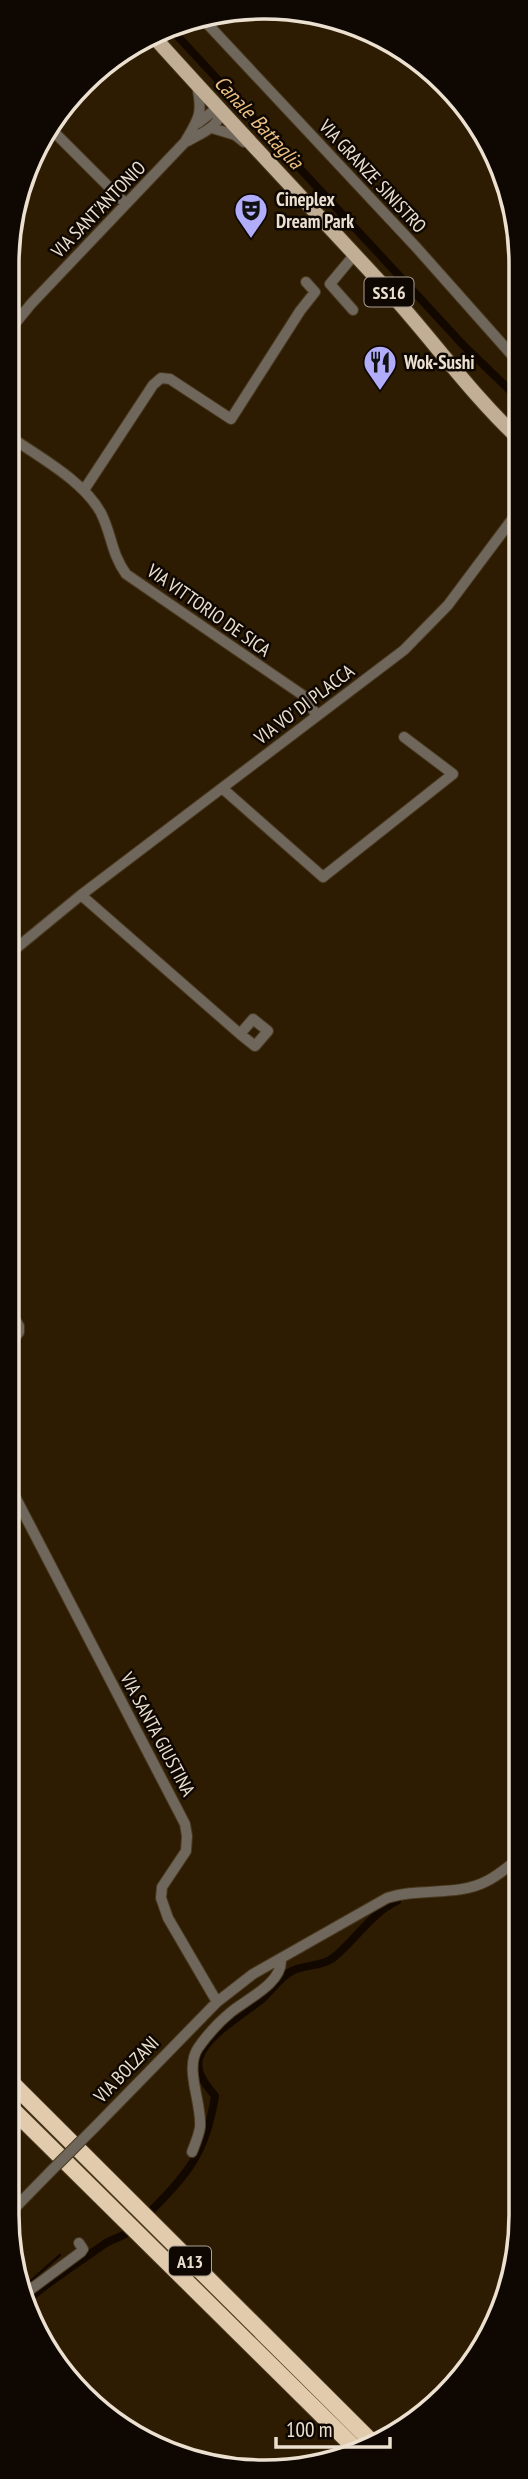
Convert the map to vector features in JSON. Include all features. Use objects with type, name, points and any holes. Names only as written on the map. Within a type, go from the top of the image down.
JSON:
[{"type":"highway","name":"A13","points":[[20,2091],[367,2437]]},
{"type":"highway","name":"A13","points":[[20,2117],[351,2444]]},
{"type":"main road","name":"SS16","points":[[159,43],[355,254],[472,391],[508,428]]},
{"type":"street","name":"VIA GRANZE SINISTRO","points":[[209,26],[416,247],[508,351]]},
{"type":"street","points":[[197,85],[200,99],[198,123]]},
{"type":"street","points":[[221,111],[218,122],[212,128],[235,135],[255,147]]},
{"type":"street","name":"VIA SANT'ANTONIO","points":[[19,319],[185,142],[198,123],[212,112],[221,111]]},
{"type":"street","name":"VIA SANT'ANTONIO","points":[[185,142],[212,128]]},
{"type":"street","points":[[57,135],[126,204]]},
{"type":"street","points":[[353,310],[330,284],[355,254]]},
{"type":"street","points":[[85,490],[153,385],[161,378],[170,379],[230,419],[315,292],[306,282]]},
{"type":"street","name":"VIA VITTORIO DE SICA","points":[[19,443],[85,490],[101,514],[116,561],[126,574],[303,696],[317,716]]},
{"type":"street","name":"VIA VO' DI PLACCA","points":[[19,946],[81,895],[404,650],[448,605],[508,525]]},
{"type":"street","points":[[222,788],[323,877],[453,774],[404,737]]},
{"type":"street","points":[[81,895],[240,1034]]},
{"type":"street","name":"VIA SANTA GIUSTINA","points":[[20,1505],[185,1824],[188,1843],[186,1851],[162,1887],[161,1898],[168,1918],[217,2002]]},
{"type":"street","name":"VIA BOLZANI","points":[[20,2203],[217,2002],[253,1974],[387,1898],[485,1883],[509,1866]]},
{"type":"street","name":"VIA BOLZANI","points":[[192,2152],[200,2128],[200,2105],[192,2059],[198,2047],[216,2026],[279,1972],[281,1959]]},
{"type":"street","points":[[31,2289],[81,2252],[83,2249],[79,2243]]},
{"type":"waterway","name":"Canale Battaglia","points":[[177,36],[465,347],[508,388]]},
{"type":"waterway","points":[[150,2212],[185,2173],[207,2133],[215,2096],[202,2079],[198,2064],[209,2042],[261,2000],[288,1973],[333,1958],[371,1920],[397,1901]]},
{"type":"waterway","points":[[33,2296],[106,2243],[131,2230]]},
{"type":"waterway","points":[[29,2283],[60,2255]]},
{"type":"place","name":"Cineplex Dream Park","points":[[251,240]]},
{"type":"place","name":"Wok-Sushi","points":[[380,392]]}]
